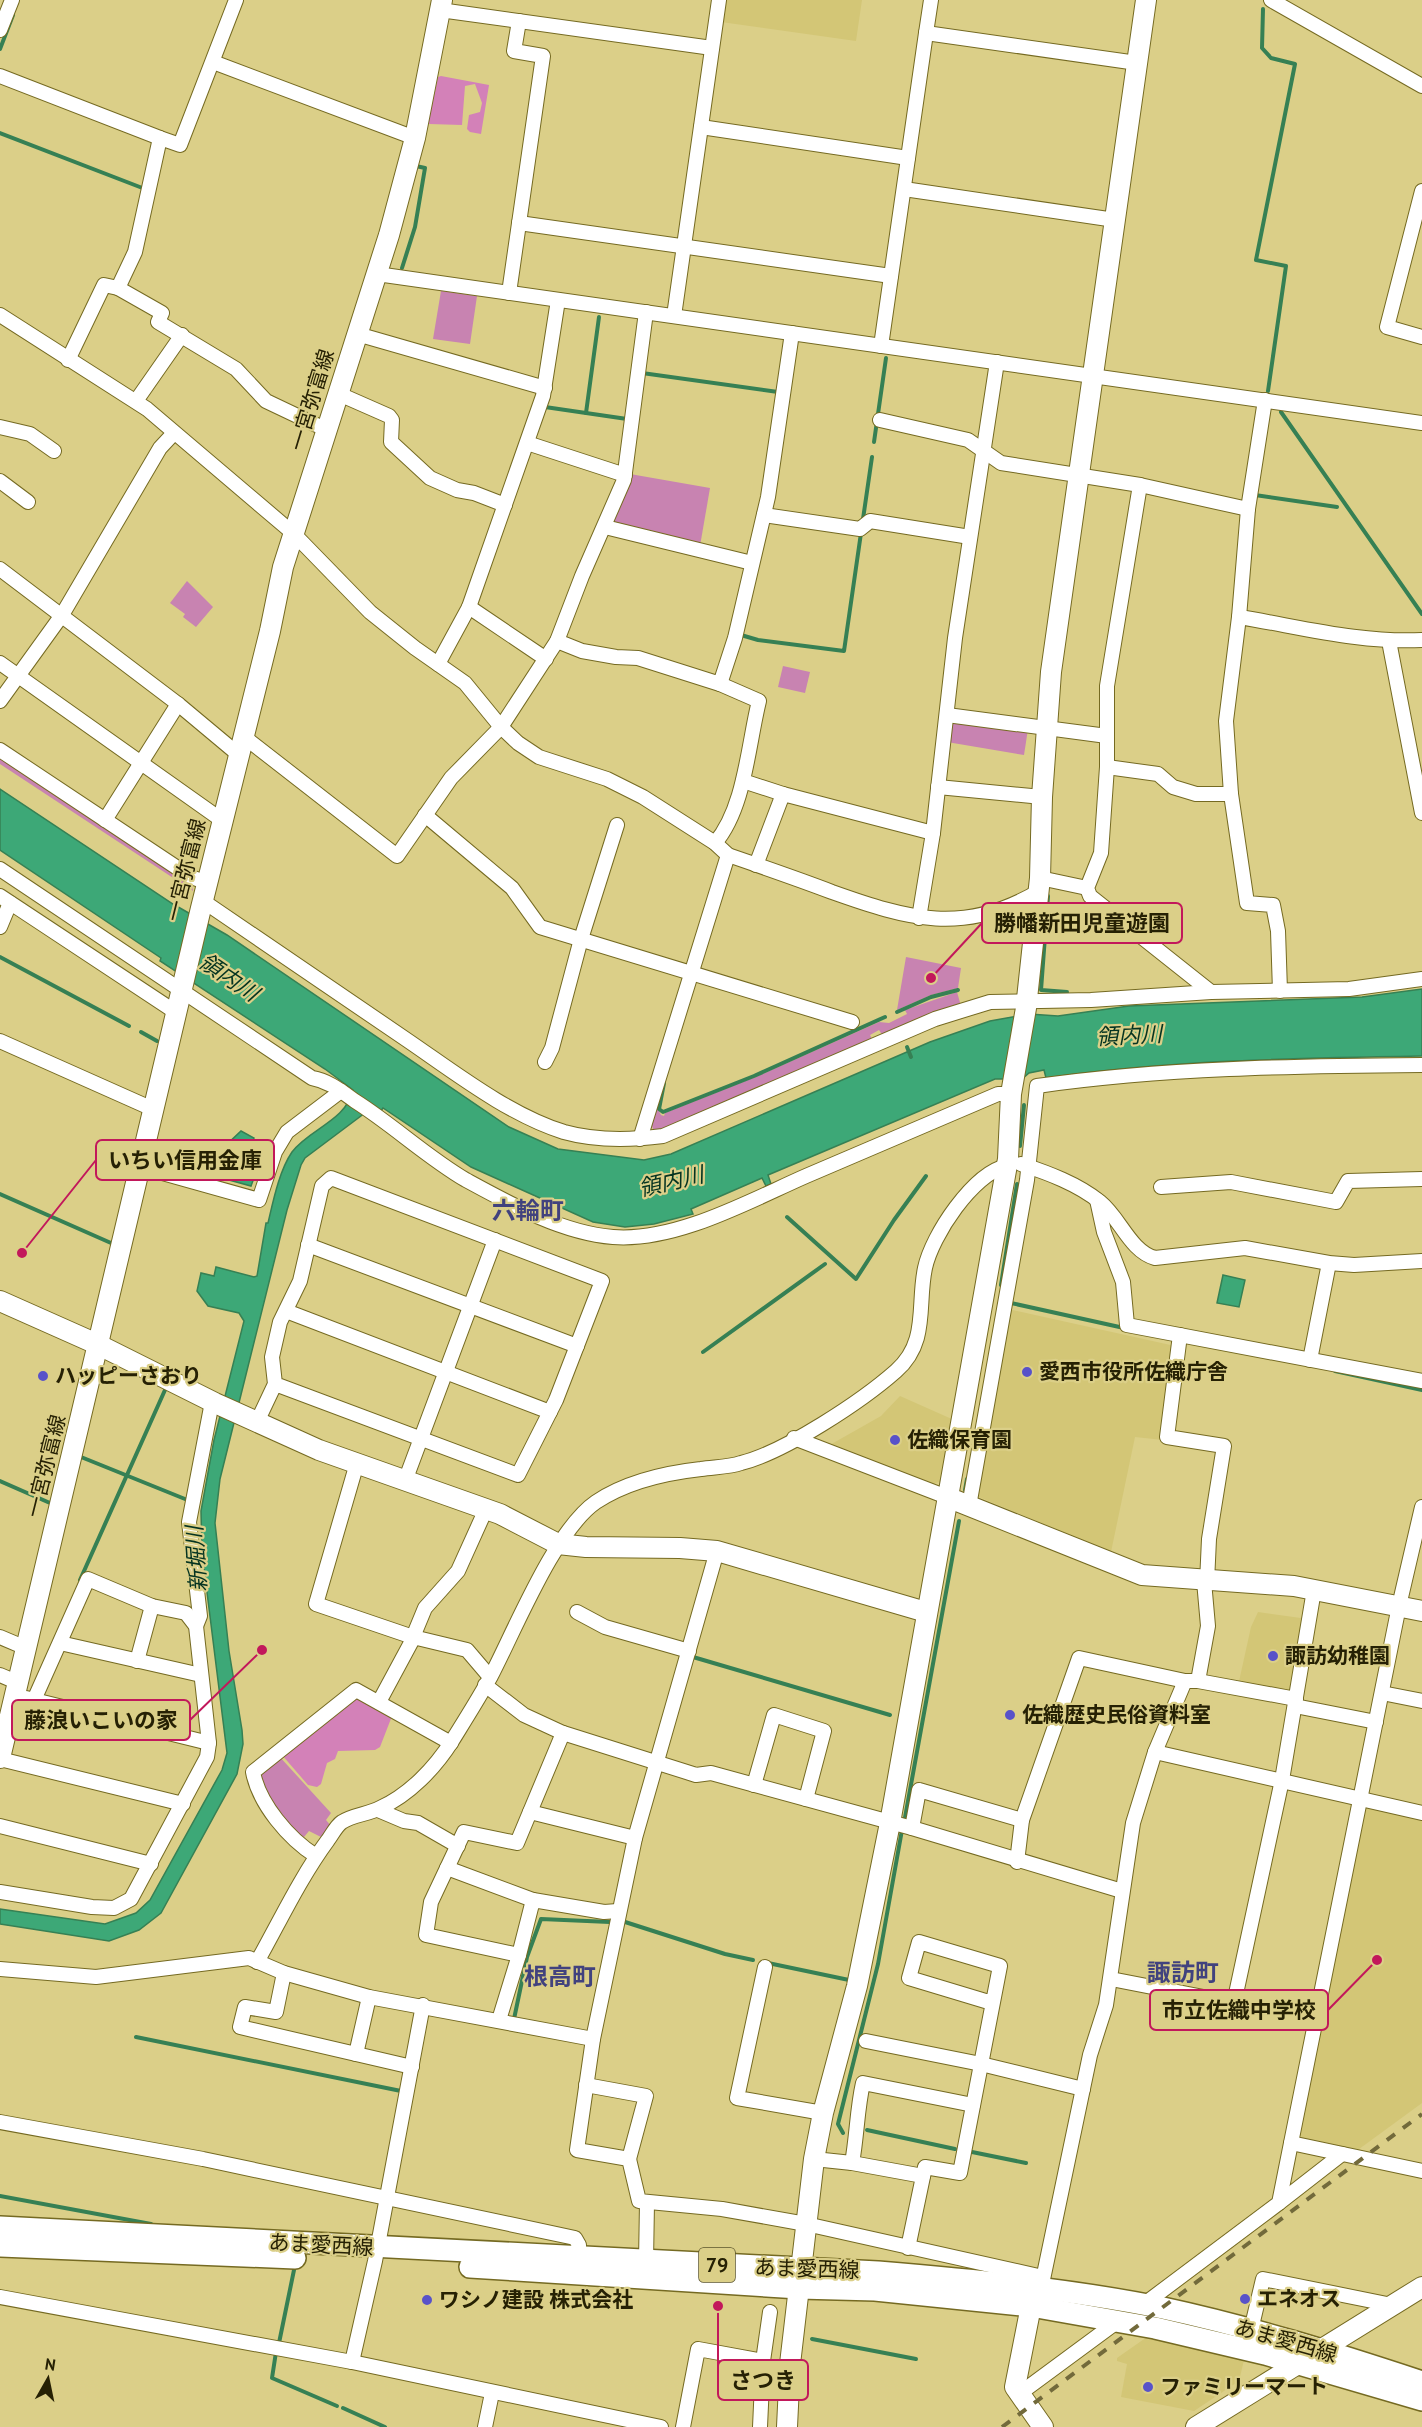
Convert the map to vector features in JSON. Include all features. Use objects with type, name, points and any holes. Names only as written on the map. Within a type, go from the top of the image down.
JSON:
[{"type":"main road","name":"あま愛西線","points":[[0,2227],[376,2255],[800,2279]]},
{"type":"main road","name":"あま愛西線","points":[[0,2246],[579,2258],[646,2261],[875,2290],[1038,2290],[1143,2305],[1251,2330],[1422,2382]]},
{"type":"main road","name":"あま愛西線","points":[[1038,2290],[1118,2321],[1296,2363],[1422,2400]]},
{"type":"street","points":[[0,30],[12,0]]},
{"type":"street","points":[[0,76],[180,145],[236,0]]},
{"type":"street","points":[[674,316],[719,0]]},
{"type":"street","points":[[881,346],[931,0]]},
{"type":"street","points":[[787,2427],[800,2279],[814,2159],[823,2114],[901,1825],[926,1612],[1007,1163],[1012,1091],[1026,1004],[1039,885],[1042,797],[1051,672],[1146,0]]},
{"type":"street","points":[[1271,0],[1287,5],[1422,86]]},
{"type":"street","points":[[441,5],[519,21],[712,48]]},
{"type":"street","name":"一宮弥富線","points":[[1,1751],[23,1693],[26,1648],[204,897],[270,631],[283,567],[377,274],[415,138],[441,5]]},
{"type":"street","points":[[509,293],[543,56],[514,51],[519,21]]},
{"type":"street","points":[[926,33],[1137,63]]},
{"type":"street","points":[[213,62],[415,138]]},
{"type":"street","points":[[701,127],[908,158]]},
{"type":"street","points":[[118,288],[135,252],[160,138]]},
{"type":"street","points":[[904,189],[1115,220]]},
{"type":"street","points":[[1422,191],[1417,236],[1387,327],[1422,338]]},
{"type":"street","points":[[519,223],[891,276]]},
{"type":"street","points":[[377,274],[1422,423]]},
{"type":"street","points":[[68,360],[104,285],[118,288],[162,313],[158,322],[236,369],[266,401],[327,430]]},
{"type":"street","points":[[438,664],[469,607],[527,443],[545,388],[558,300]]},
{"type":"street","points":[[0,568],[178,704],[397,856],[451,778],[501,727],[557,641],[625,475],[646,312]]},
{"type":"street","points":[[0,315],[136,401],[294,534],[370,612],[465,683],[501,727],[539,757],[608,779],[643,797],[715,843],[728,855],[885,910],[919,918],[968,918],[1014,906],[1039,885],[1087,888]]},
{"type":"street","points":[[720,684],[735,638],[764,515],[792,333]]},
{"type":"street","points":[[357,334],[545,388]]},
{"type":"street","points":[[136,401],[182,335]]},
{"type":"street","points":[[919,918],[933,833],[970,537],[997,362]]},
{"type":"street","points":[[339,394],[389,416],[392,420],[391,442],[430,478],[505,505]]},
{"type":"street","points":[[1265,400],[1248,509],[1239,617],[1226,721],[1231,794],[1247,903],[1273,904],[1278,931],[1280,991]]},
{"type":"street","points":[[880,420],[968,440],[1001,463],[1140,485],[1248,509]]},
{"type":"street","points":[[2,431],[30,434],[54,451]]},
{"type":"street","points":[[0,701],[62,615],[160,448],[174,434]]},
{"type":"street","points":[[527,443],[625,475]]},
{"type":"street","points":[[0,481],[28,502]]},
{"type":"street","points":[[1140,485],[1107,686],[1107,768],[1101,853],[1087,888],[1090,896],[1211,992]]},
{"type":"street","points":[[764,515],[860,529],[870,521],[970,537]]},
{"type":"street","points":[[605,527],[752,563]]},
{"type":"street","points":[[469,607],[546,659]]},
{"type":"street","points":[[1239,617],[1314,629],[1340,637],[1389,641],[1422,640]]},
{"type":"street","points":[[557,641],[582,651],[638,658],[720,684],[759,701],[749,741],[743,781],[722,835],[715,843]]},
{"type":"street","points":[[1389,641],[1422,813]]},
{"type":"street","points":[[0,663],[223,821]]},
{"type":"street","points":[[105,820],[178,704]]},
{"type":"street","points":[[947,715],[1107,736]]},
{"type":"street","points":[[0,750],[191,877],[204,897],[444,1066],[541,1124],[584,1137],[640,1139],[663,1136],[935,1019],[990,1002],[1026,1004],[1211,992],[1349,989],[1422,979]]},
{"type":"street","points":[[1107,768],[1158,774],[1173,787],[1196,794],[1231,794]]},
{"type":"street","points":[[743,781],[783,794],[933,833]]},
{"type":"street","points":[[938,787],[1042,797]]},
{"type":"street","points":[[756,865],[783,794]]},
{"type":"street","points":[[425,815],[512,888],[540,927],[852,1022]]},
{"type":"street","points":[[545,1062],[552,1048],[581,939],[617,825]]},
{"type":"street","points":[[640,1139],[728,855]]},
{"type":"street","points":[[0,869],[138,962],[183,988],[312,1078],[326,1081],[380,1116],[464,1179],[544,1218],[591,1234],[615,1237],[647,1235],[680,1228],[740,1205],[998,1094],[1012,1091]]},
{"type":"street","points":[[0,927],[5,899],[177,1013]]},
{"type":"street","points":[[88,954],[138,962]]},
{"type":"street","points":[[0,1041],[155,1110]]},
{"type":"street","points":[[969,1506],[1028,1166],[1036,1086],[1095,1077],[1250,1067],[1422,1065]]},
{"type":"street","points":[[141,1167],[259,1200],[275,1152],[287,1132],[343,1093]]},
{"type":"street","points":[[257,1962],[316,1856],[341,1822],[378,1810],[403,1797],[451,1743],[488,1681],[558,1544],[585,1510],[620,1490],[675,1472],[740,1464],[795,1438],[849,1407],[884,1382],[907,1359],[920,1333],[924,1270],[939,1236],[948,1219],[976,1184],[993,1169],[1007,1163],[1028,1166],[1061,1179],[1097,1200],[1147,1256],[1155,1258],[1245,1248],[1329,1263],[1354,1265],[1397,1261],[1422,1262]]},
{"type":"street","points":[[251,1419],[274,1384],[272,1357],[280,1322],[300,1281],[322,1186],[331,1178],[602,1281],[550,1412],[518,1475],[274,1384]]},
{"type":"street","points":[[1161,1187],[1231,1182],[1336,1202],[1348,1180],[1422,1179]]},
{"type":"street","points":[[1097,1200],[1104,1232],[1123,1282],[1127,1325],[1422,1381]]},
{"type":"street","points":[[405,1481],[495,1240]]},
{"type":"street","points":[[308,1245],[577,1346]]},
{"type":"street","points":[[1310,1359],[1329,1263]]},
{"type":"street","points":[[0,1301],[99,1345],[251,1419],[357,1463],[486,1509],[558,1544],[717,1551],[926,1612]]},
{"type":"street","points":[[286,1311],[550,1412]]},
{"type":"street","points":[[1043,2427],[1015,2387],[1090,2055],[1106,2005],[1133,1823],[1155,1752],[1191,1681],[1208,1626],[1205,1581],[1209,1539],[1224,1446],[1167,1437],[1180,1335]]},
{"type":"street","points":[[0,1892],[92,1907],[114,1908],[131,1899],[207,1757],[209,1743],[196,1626],[200,1616],[189,1522],[213,1402]]},
{"type":"street","points":[[795,1438],[1142,1575],[1294,1586],[1422,1611]]},
{"type":"street","points":[[357,1463],[316,1604],[414,1637],[467,1650],[488,1681],[524,1715],[563,1733],[696,1775],[711,1773],[901,1825],[1017,1862],[1122,1891]]},
{"type":"street","points":[[1279,2203],[1399,1606],[1422,1507]]},
{"type":"street","points":[[379,1702],[414,1637],[425,1608],[458,1570],[486,1509]]},
{"type":"street","points":[[628,2158],[577,2150],[586,2085],[618,1911],[635,1838],[654,1762],[717,1551]]},
{"type":"street","points":[[23,1693],[60,1643],[88,1579],[152,1606],[186,1613],[196,1626]]},
{"type":"street","points":[[1234,2003],[1282,1780],[1314,1590]]},
{"type":"street","points":[[137,1661],[152,1606]]},
{"type":"street","points":[[577,1612],[604,1627],[689,1651]]},
{"type":"street","points":[[0,1637],[26,1648]]},
{"type":"street","points":[[60,1643],[201,1675]]},
{"type":"street","points":[[1017,1862],[1022,1820],[1079,1658],[1295,1702],[1376,1722]]},
{"type":"street","points":[[0,1675],[23,1693],[209,1743]]},
{"type":"street","points":[[316,1856],[298,1844],[291,1835],[257,1789],[253,1772],[356,1690],[451,1743]]},
{"type":"street","points":[[1382,1693],[1422,1701]]},
{"type":"street","points":[[754,1785],[774,1715],[824,1731],[806,1799]]},
{"type":"street","points":[[519,1956],[426,1935],[431,1902],[464,1832],[517,1843],[563,1733]]},
{"type":"street","points":[[1,1751],[183,1804]]},
{"type":"street","points":[[1155,1752],[1422,1813]]},
{"type":"street","points":[[901,1825],[919,1790],[1022,1820]]},
{"type":"street","points":[[378,1810],[404,1821],[418,1823],[458,1846]]},
{"type":"street","points":[[530,1812],[635,1838]]},
{"type":"street","points":[[0,1826],[151,1864]]},
{"type":"street","points":[[447,1868],[533,1900],[604,1912],[618,1911]]},
{"type":"street","points":[[499,2020],[533,1900]]},
{"type":"street","points":[[908,2248],[925,2167],[960,2173],[1000,1966],[918,1942],[909,1978],[992,2003]]},
{"type":"street","points":[[0,1969],[96,1977],[249,1958],[284,1973],[369,1997],[593,2039]]},
{"type":"street","points":[[765,1967],[737,2098],[823,2114]]},
{"type":"street","points":[[284,1973],[276,2012],[244,2007],[240,2027],[412,2067]]},
{"type":"street","points":[[1111,1979],[1316,2019]]},
{"type":"street","points":[[356,2054],[369,1997]]},
{"type":"street","points":[[352,2362],[376,2255],[423,2006]]},
{"type":"street","points":[[866,2041],[981,2064],[1083,2089]]},
{"type":"street","points":[[852,2163],[858,2131],[856,2113],[863,2083],[973,2105]]},
{"type":"street","points":[[586,2085],[646,2096],[628,2158],[636,2197],[639,2201],[722,2209],[806,2224],[908,2248],[1038,2290]]},
{"type":"street","points":[[0,2122],[203,2159],[575,2238],[579,2246],[579,2258]]},
{"type":"street","points":[[1291,2144],[1422,2171]]},
{"type":"street","points":[[1143,2305],[1342,2154]]},
{"type":"street","points":[[814,2159],[852,2163],[923,2176]]},
{"type":"street","points":[[646,2261],[647,2203]]},
{"type":"street","points":[[1251,2330],[1263,2279],[1392,2305]]},
{"type":"street","points":[[1196,2427],[1422,2287]]},
{"type":"street","points":[[0,2297],[352,2362],[631,2424],[661,2427]]},
{"type":"street","points":[[760,2427],[763,2361],[770,2312]]},
{"type":"street","points":[[1019,2394],[1118,2321]]},
{"type":"street","points":[[683,2427],[698,2349],[763,2361]]},
{"type":"street","points":[[485,2427],[492,2393]]},
{"type":"shaded area","points":[[724,0],[862,0],[856,41],[721,22]]},
{"type":"shaded area","points":[[438,77],[489,85],[481,134],[470,132],[467,129],[469,115],[480,112],[482,103],[475,84],[465,86],[462,125],[429,124],[426,121],[432,106]]},
{"type":"shaded area","points":[[441,291],[477,296],[470,344],[433,339]]},
{"type":"shaded area","points":[[630,474],[710,488],[700,546],[614,526],[612,522]]},
{"type":"shaded area","points":[[187,581],[213,607],[196,627],[183,617],[185,614],[170,603]]},
{"type":"shaded area","points":[[783,666],[810,672],[805,693],[778,687]]},
{"type":"shaded area","points":[[950,722],[1028,729],[1024,755],[947,742]]},
{"type":"shaded area","points":[[0,755],[192,883],[193,891],[0,764]]},
{"type":"shaded area","points":[[906,957],[961,968],[958,988],[931,995],[897,1010]]},
{"type":"shaded area","points":[[957,992],[961,1006],[883,1036],[879,1030],[870,1035],[873,1041],[664,1132],[654,1131],[651,1124],[667,1061],[658,1109],[664,1116],[665,1113],[758,1076],[879,1022],[889,1023],[907,1014],[905,1010]]},
{"type":"shaded area","points":[[1008,1309],[1175,1346],[1163,1440],[1135,1437],[1111,1552],[974,1495]]},
{"type":"shaded area","name":"佐織保育園","points":[[900,1396],[954,1420],[944,1480],[931,1485],[828,1446],[881,1416]]},
{"type":"shaded area","name":"諏訪幼稚園","points":[[1258,1612],[1308,1619],[1295,1698],[1238,1686],[1251,1627]]},
{"type":"shaded area","points":[[361,1698],[392,1716],[380,1747],[375,1750],[338,1751],[335,1759],[327,1763],[321,1784],[317,1787],[308,1785],[282,1755],[353,1699]]},
{"type":"shaded area","points":[[279,1756],[331,1813],[326,1820],[331,1826],[321,1837],[309,1831],[299,1843],[259,1791],[258,1776]]},
{"type":"shaded area","points":[[1369,1805],[1422,1817],[1422,2103],[1355,2152],[1305,2141],[1298,2133],[1361,1813]]},
{"type":"shaded area","points":[[1147,2337],[1244,2360],[1239,2381],[1194,2411],[1121,2397],[1127,2364],[1117,2361],[1117,2358]]},
{"type":"water","name":"領内川","points":[[0,789],[173,904],[227,935],[509,1127],[558,1149],[644,1160],[671,1154],[930,1042],[990,1021],[1029,1014],[1058,1016],[1129,1006],[1362,997],[1422,989],[1422,1056],[1187,1064],[1046,1078],[1044,1070],[1029,1073],[1022,1079],[995,1079],[768,1175],[771,1184],[766,1186],[762,1178],[691,1209],[693,1214],[654,1224],[625,1227],[593,1222],[471,1167],[383,1108],[378,1115],[365,1113],[305,1158],[301,1165],[287,1210],[220,1479],[215,1523],[229,1651],[243,1744],[237,1774],[161,1913],[139,1930],[109,1941],[0,1924],[0,1909],[105,1924],[136,1913],[150,1900],[222,1770],[227,1753],[202,1552],[201,1511],[214,1440],[244,1321],[239,1313],[208,1306],[197,1291],[201,1273],[214,1276],[216,1267],[257,1276],[266,1223],[268,1223],[287,1160],[299,1144],[343,1110],[353,1090],[325,1069],[160,961],[161,958],[0,850]]},
{"type":"water","points":[[241,1131],[254,1138],[251,1145],[263,1153],[251,1186],[222,1178],[216,1169],[221,1150]]},
{"type":"water","points":[[1223,1275],[1245,1280],[1239,1307],[1217,1303]]},
{"type":"waterway","points":[[1263,9],[1262,48],[1271,58],[1295,64],[1256,260],[1286,266],[1268,391]]},
{"type":"waterway","points":[[0,49],[13,15]]},
{"type":"waterway","points":[[0,133],[145,189]]},
{"type":"waterway","points":[[402,268],[415,227],[425,168],[416,166]]},
{"type":"waterway","points":[[586,413],[599,317]]},
{"type":"waterway","points":[[874,442],[886,358]]},
{"type":"waterway","points":[[642,373],[778,392]]},
{"type":"waterway","points":[[545,407],[627,419]]},
{"type":"waterway","points":[[1281,412],[1422,614]]},
{"type":"waterway","points":[[863,519],[872,457]]},
{"type":"waterway","points":[[1255,495],[1337,507]]},
{"type":"waterway","points":[[741,635],[758,640],[844,651],[861,533]]},
{"type":"waterway","points":[[1048,896],[1041,990],[1067,992]]},
{"type":"waterway","points":[[0,957],[129,1026]]},
{"type":"waterway","points":[[897,1012],[931,997],[958,990]]},
{"type":"waterway","points":[[664,1083],[659,1109],[663,1112],[754,1076],[885,1017]]},
{"type":"waterway","points":[[141,1032],[157,1041]]},
{"type":"waterway","points":[[907,1047],[911,1057]]},
{"type":"waterway","points":[[1020,1146],[1024,1105]]},
{"type":"waterway","points":[[787,1217],[856,1279],[926,1176]]},
{"type":"waterway","points":[[1001,1285],[1017,1184]]},
{"type":"waterway","points":[[0,1194],[111,1243]]},
{"type":"waterway","points":[[703,1352],[825,1264]]},
{"type":"waterway","points":[[1011,1303],[1124,1328]]},
{"type":"waterway","points":[[1335,1371],[1422,1390]]},
{"type":"waterway","points":[[80,1580],[165,1390]]},
{"type":"waterway","points":[[81,1457],[185,1499]]},
{"type":"waterway","points":[[965,1490],[967,1479]]},
{"type":"waterway","points":[[0,1481],[50,1503]]},
{"type":"waterway","points":[[904,1823],[959,1521]]},
{"type":"waterway","points":[[693,1657],[890,1715]]},
{"type":"waterway","points":[[843,2133],[838,2124],[878,1964],[902,1830]]},
{"type":"waterway","points":[[514,2019],[527,1957],[541,1919],[610,1922]]},
{"type":"waterway","points":[[622,1921],[725,1954],[753,1960]]},
{"type":"waterway","points":[[768,1963],[849,1980]]},
{"type":"waterway","points":[[136,2037],[401,2091]]},
{"type":"waterway","points":[[867,2130],[955,2149]]},
{"type":"waterway","points":[[972,2152],[1026,2163]]},
{"type":"waterway","points":[[0,2196],[151,2224]]},
{"type":"waterway","points":[[279,2343],[294,2270]]},
{"type":"waterway","points":[[812,2339],[916,2359]]},
{"type":"waterway","points":[[276,2352],[272,2378],[337,2406]]},
{"type":"waterway","points":[[343,2408],[385,2427]]},
{"type":"railway","points":[[1002,2427],[1422,2114]]},
{"type":"place","name":"勝幡新田児童遊園","points":[[931,978]]},
{"type":"place","name":"いちい信用金庫","points":[[22,1253]]},
{"type":"place","name":"愛西市役所佐織庁舎","points":[[1027,1372]]},
{"type":"place","name":"ハッピーさおり","points":[[43,1376]]},
{"type":"place","name":"佐織保育園","points":[[895,1440]]},
{"type":"place","name":"藤浪いこいの家","points":[[262,1650]]},
{"type":"place","name":"諏訪幼稚園","points":[[1273,1656]]},
{"type":"place","name":"佐織歴史民俗資料室","points":[[1010,1715]]},
{"type":"place","name":"市立佐織中学校","points":[[1377,1960]]},
{"type":"place","name":"エネオス","points":[[1245,2299]]},
{"type":"place","name":"ワシノ建設 株式会社","points":[[427,2300]]},
{"type":"place","name":"さつき","points":[[718,2306]]},
{"type":"place","name":"ファミリーマート","points":[[1148,2387]]},
{"type":"district","name":"六輪町","points":[[528,1211]]},
{"type":"district","name":"諏訪町","points":[[1183,1973]]},
{"type":"district","name":"根高町","points":[[560,1977]]},
{"type":"water label","name":"新堀川","points":[[196,1559]]}]
